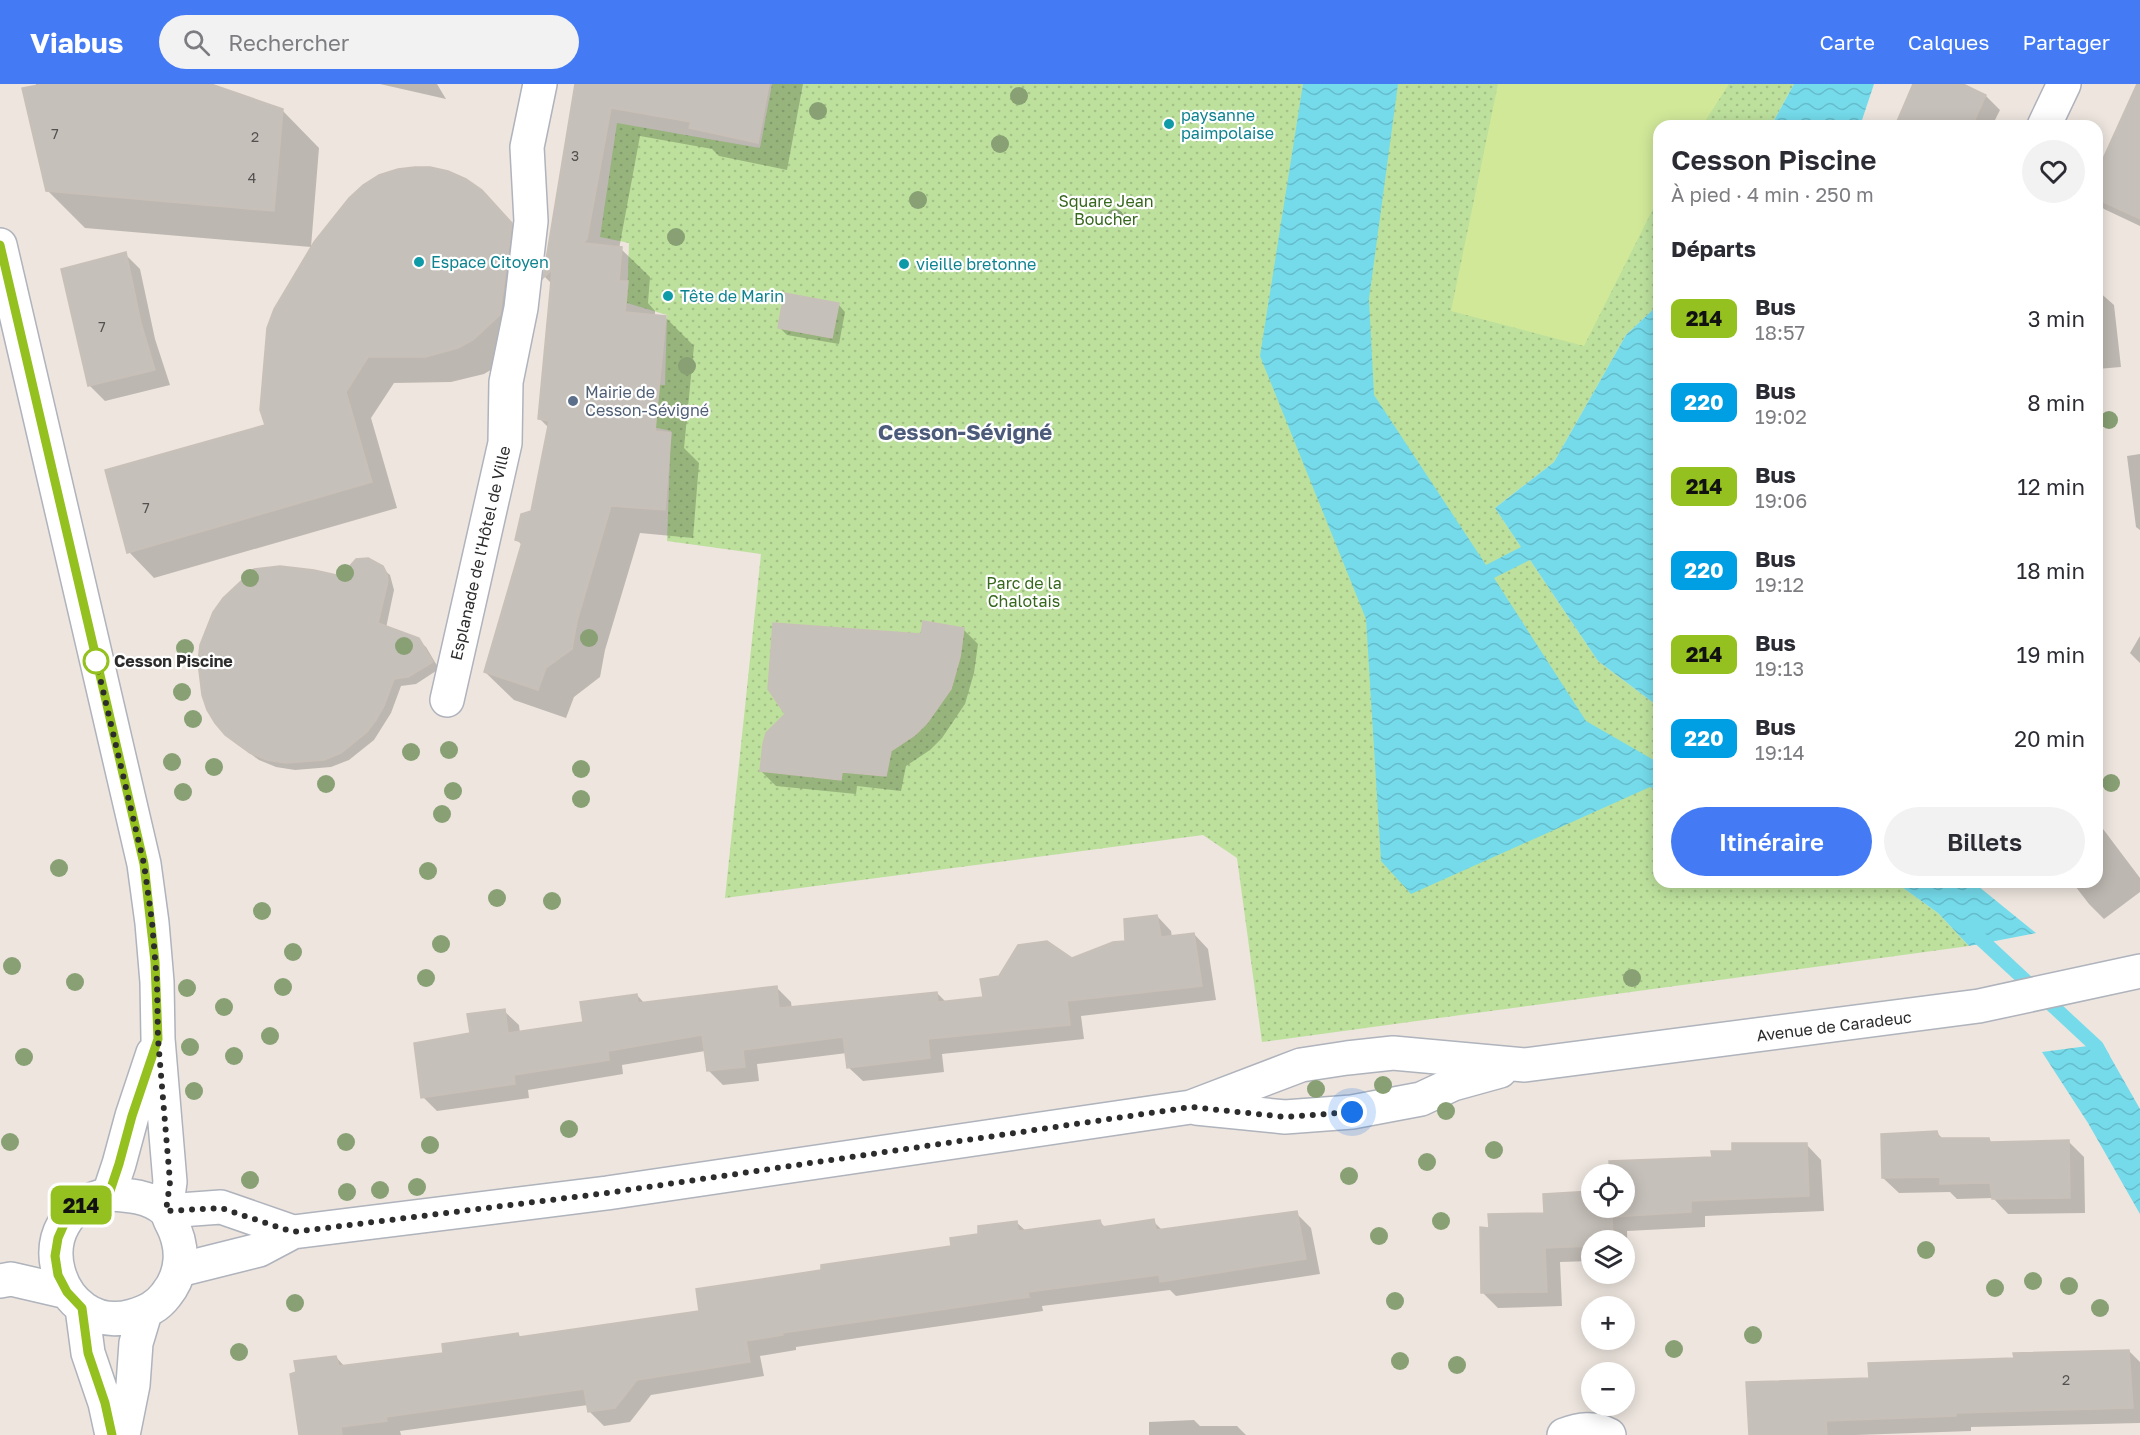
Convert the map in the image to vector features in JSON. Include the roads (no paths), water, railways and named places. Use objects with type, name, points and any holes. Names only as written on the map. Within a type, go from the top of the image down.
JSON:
[{"type":"street","name":"Esplanade de l'Hôtel de Ville","points":[[447,700],[505,443],[506,382],[521,308],[531,221],[527,147],[540,84]]},
{"type":"street","points":[[2047,120],[2064,84]]},
{"type":"street","points":[[0,245],[144,864],[155,958],[158,1039],[170,1182],[166,1211],[177,1233],[181,1252],[179,1270],[172,1287],[160,1303],[145,1313],[124,1319],[102,1317],[74,1300],[11,1279],[0,1281]]},
{"type":"street","name":"Avenue de Caradeuc","points":[[1191,1107],[1286,1117],[1352,1112],[1421,1099],[1453,1084],[1525,1065],[1979,1006],[2104,981],[2140,971]]},
{"type":"street","points":[[109,1194],[158,1039]]},
{"type":"street","name":"Avenue de Caradeuc","points":[[179,1270],[259,1250],[293,1232],[607,1193],[1191,1107],[1301,1065],[1393,1053],[1525,1065]]},
{"type":"street","points":[[112,1435],[105,1403],[88,1353],[74,1300],[58,1275],[55,1256],[58,1238],[66,1220],[79,1206],[96,1197],[109,1194],[135,1195],[166,1211]]},
{"type":"street","name":"Avenue de Caradeuc","points":[[166,1211],[221,1208],[293,1232]]},
{"type":"street","points":[[123,1435],[134,1385],[136,1343],[145,1313]]},
{"type":"street","points":[[1564,1435],[1576,1430],[1589,1429],[1610,1435]]},
{"type":"water","points":[[1303,84],[1398,84],[1369,299],[1374,395],[1486,565],[1521,547],[1495,508],[1554,462],[1626,335],[1653,310],[1653,702],[1598,661],[1530,560],[1494,578],[1586,721],[1653,760],[1653,789],[1650,787],[1411,894],[1381,861],[1366,619],[1260,356]]},
{"type":"water","points":[[1794,84],[1874,84],[1862,120],[1774,120]]},
{"type":"water","points":[[1903,888],[1980,888],[2036,933],[1969,946],[1938,913]]},
{"type":"water","points":[[2103,1044],[2140,1109],[2140,1214],[2088,1123],[2042,1052]]},
{"type":"waterway","points":[[1971,930],[2097,1047],[2103,1058]]},
{"type":"place","name":"paysanne paimpolaise","points":[[1169,124]]},
{"type":"place","name":"Espace Citoyen","points":[[419,262]]},
{"type":"place","name":"vieille bretonne","points":[[904,264]]},
{"type":"place","name":"Tête de Marin","points":[[668,296]]},
{"type":"place","name":"Mairie de Cesson-Sévigné","points":[[573,401]]},
{"type":"place","name":"Cesson Piscine","points":[[96,661]]},
{"type":"district","name":"Cesson-Sévigné","points":[[965,432]]},
{"type":"park label","name":"Square Jean Boucher","points":[[1106,210]]},
{"type":"park label","name":"Parc de la Chalotais","points":[[1024,592]]}]
